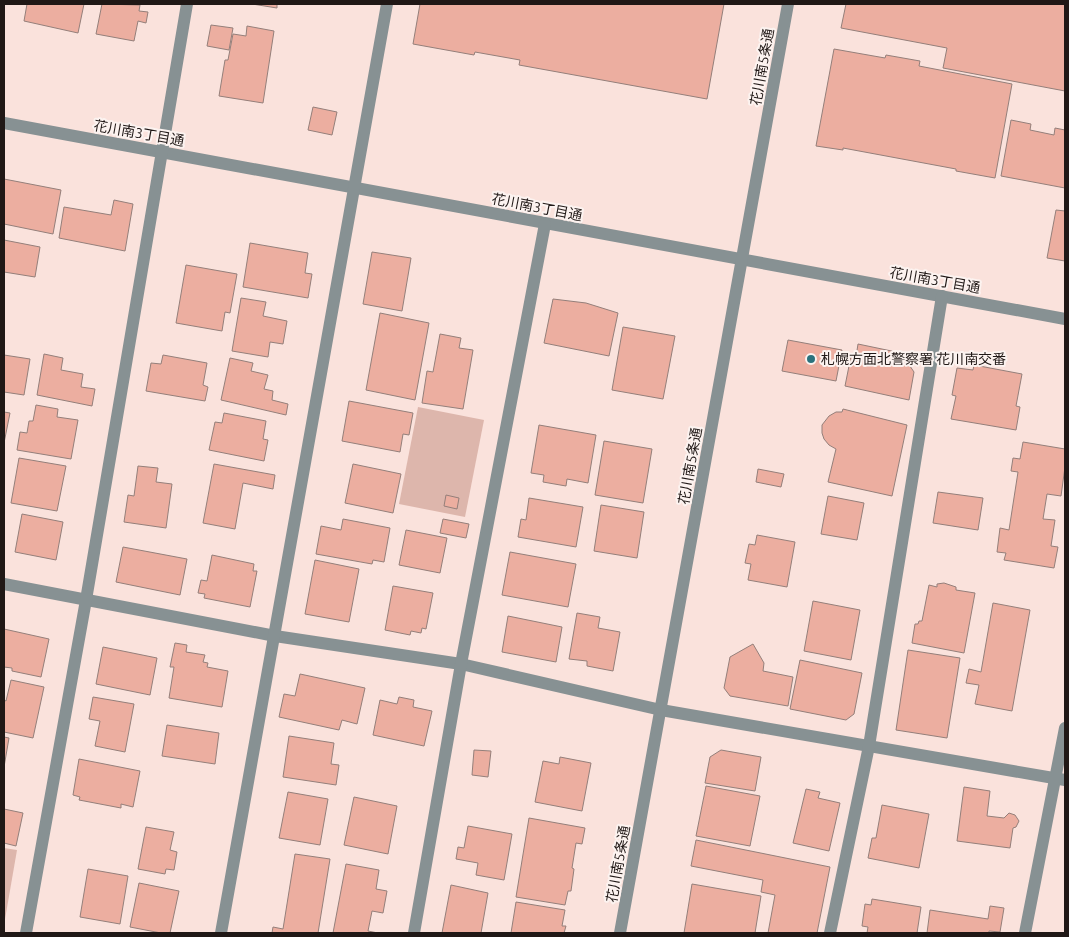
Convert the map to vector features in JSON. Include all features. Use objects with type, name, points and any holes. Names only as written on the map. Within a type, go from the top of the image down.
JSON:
[{"type":"street","points":[[26,933],[86,600],[188,4]]},
{"type":"street","points":[[221,933],[387,4]]},
{"type":"street","name":"花川南5条通","points":[[620,933],[788,4]]},
{"type":"street","name":"花川南3丁目通","points":[[4,123],[1065,319]]},
{"type":"street","points":[[414,933],[461,664],[545,224]]},
{"type":"street","points":[[830,933],[869,746],[942,296]]},
{"type":"street","points":[[4,584],[274,636],[461,664],[661,710],[1060,779]]},
{"type":"street","points":[[1025,933],[1060,779],[1065,728]]},
{"type":"shaded area","points":[[418,407],[484,420],[465,517],[399,504]]},
{"type":"shaded area","points":[[4,848],[17,850],[4,925]]},
{"type":"building","points":[[27,4],[84,4],[78,33],[24,21]]},
{"type":"building","points":[[102,4],[140,5],[139,11],[148,12],[146,23],[138,21],[134,41],[96,34]]},
{"type":"building","points":[[252,4],[277,4],[277,8]]},
{"type":"building","points":[[420,4],[724,4],[707,99],[519,65],[520,60],[475,52],[474,55],[413,44]]},
{"type":"building","points":[[846,4],[1065,4],[1065,91],[943,68],[947,48],[841,28]]},
{"type":"building","points":[[211,25],[233,28],[229,50],[207,46]]},
{"type":"building","points":[[247,26],[274,31],[263,103],[219,96],[225,60],[228,60],[233,34],[246,36]]},
{"type":"building","points":[[834,49],[885,58],[886,55],[920,61],[919,66],[1012,84],[995,178],[843,148],[843,150],[816,146]]},
{"type":"building","points":[[313,107],[337,112],[332,135],[308,130]]},
{"type":"building","points":[[1011,120],[1031,124],[1030,130],[1054,135],[1055,128],[1065,130],[1065,188],[1001,176]]},
{"type":"building","points":[[4,179],[61,190],[53,234],[4,224]]},
{"type":"building","points":[[114,200],[133,204],[125,251],[59,238],[64,207],[111,215]]},
{"type":"building","points":[[1056,210],[1065,211],[1065,261],[1047,258]]},
{"type":"building","points":[[4,240],[40,247],[35,277],[4,272]]},
{"type":"building","points":[[250,243],[308,253],[305,273],[312,274],[308,298],[243,287]]},
{"type":"building","points":[[372,252],[411,258],[402,311],[363,304]]},
{"type":"building","points":[[186,265],[237,274],[230,313],[225,312],[222,331],[176,323]]},
{"type":"building","points":[[241,298],[266,302],[263,316],[287,321],[283,344],[270,342],[268,357],[232,351]]},
{"type":"building","points":[[553,299],[586,303],[618,313],[609,356],[544,343]]},
{"type":"building","points":[[380,313],[429,323],[415,400],[366,390]]},
{"type":"building","points":[[623,327],[675,336],[663,399],[612,390]]},
{"type":"building","points":[[440,334],[461,338],[459,348],[473,350],[463,409],[422,403],[427,371],[433,372]]},
{"type":"building","points":[[788,340],[842,350],[836,381],[782,371]]},
{"type":"building","points":[[858,344],[901,353],[914,372],[909,400],[845,386],[851,356],[856,357]]},
{"type":"building","points":[[44,354],[63,358],[61,370],[83,374],[81,387],[95,389],[92,406],[37,395]]},
{"type":"building","points":[[4,355],[30,359],[24,395],[4,392]]},
{"type":"building","points":[[163,355],[207,363],[203,385],[208,387],[205,401],[146,391],[151,363],[161,364]]},
{"type":"building","points":[[230,358],[253,363],[251,371],[268,375],[264,389],[273,391],[272,400],[288,404],[286,415],[221,400]]},
{"type":"building","points":[[974,365],[1022,374],[1016,406],[1020,407],[1016,430],[951,419],[956,396],[952,395],[957,368],[973,370]]},
{"type":"building","points":[[349,401],[413,413],[409,435],[403,434],[400,452],[342,441]]},
{"type":"building","points":[[36,405],[58,409],[57,417],[78,420],[71,459],[17,450],[20,432],[27,433],[29,421],[33,421]]},
{"type":"building","points":[[843,409],[907,425],[892,496],[828,482],[836,449],[824,439],[822,425],[829,416],[836,412],[842,412]]},
{"type":"building","points":[[4,412],[10,413],[4,443]]},
{"type":"building","points":[[224,413],[266,421],[263,439],[268,440],[264,461],[209,450],[215,422],[222,423]]},
{"type":"building","points":[[539,425],[596,435],[588,483],[567,479],[566,486],[543,482],[544,475],[531,473]]},
{"type":"building","points":[[604,441],[652,449],[643,503],[595,495]]},
{"type":"building","points":[[1023,442],[1065,449],[1065,467],[1061,496],[1047,494],[1043,519],[1055,520],[1051,546],[1058,547],[1054,568],[1004,560],[1006,553],[997,552],[1000,528],[1009,530],[1018,472],[1011,471],[1013,458],[1020,459]]},
{"type":"building","points":[[19,458],[66,466],[57,511],[11,503]]},
{"type":"building","points":[[214,464],[275,475],[273,489],[243,483],[235,529],[203,523]]},
{"type":"building","points":[[353,464],[401,474],[393,513],[345,503]]},
{"type":"building","points":[[138,466],[158,468],[156,482],[172,484],[166,528],[124,522],[128,495],[134,496]]},
{"type":"building","points":[[758,469],[784,474],[781,487],[756,482]]},
{"type":"building","points":[[938,492],[983,498],[978,530],[933,523]]},
{"type":"building","points":[[446,495],[459,498],[457,509],[444,506]]},
{"type":"building","points":[[828,496],[864,503],[857,540],[821,534]]},
{"type":"building","points":[[529,498],[583,507],[576,547],[518,537],[521,519],[526,520]]},
{"type":"building","points":[[601,505],[644,512],[637,558],[594,551]]},
{"type":"building","points":[[22,514],[63,522],[56,560],[15,552]]},
{"type":"building","points":[[343,519],[390,528],[384,562],[373,560],[372,564],[316,554],[321,526],[341,530]]},
{"type":"building","points":[[443,519],[469,524],[466,538],[440,533]]},
{"type":"building","points":[[406,530],[447,538],[440,573],[399,565]]},
{"type":"building","points":[[757,535],[795,542],[787,587],[748,580],[751,564],[745,563],[749,544],[755,545]]},
{"type":"building","points":[[123,547],[187,559],[180,595],[116,582]]},
{"type":"building","points":[[510,552],[576,564],[568,607],[502,595]]},
{"type":"building","points":[[212,555],[254,564],[253,571],[257,571],[250,607],[204,598],[205,594],[198,593],[201,580],[207,581]]},
{"type":"building","points":[[315,560],[359,569],[349,622],[305,614]]},
{"type":"building","points":[[944,583],[956,587],[956,590],[975,593],[964,653],[912,643],[915,624],[922,621],[929,585],[937,587],[937,584]]},
{"type":"building","points":[[393,586],[433,593],[426,629],[422,628],[421,633],[411,631],[410,635],[385,630]]},
{"type":"building","points":[[813,601],[860,610],[851,660],[804,651]]},
{"type":"building","points":[[993,603],[1030,610],[1012,711],[975,704],[979,685],[966,683],[969,669],[981,672]]},
{"type":"building","points":[[577,613],[600,617],[598,628],[620,632],[613,671],[587,666],[587,661],[569,659]]},
{"type":"building","points":[[508,616],[562,627],[556,662],[502,652]]},
{"type":"building","points":[[4,629],[49,639],[41,677],[12,671],[12,668],[4,667]]},
{"type":"building","points":[[175,643],[187,645],[186,652],[205,655],[203,662],[208,663],[207,667],[228,671],[222,707],[169,698],[174,667],[170,667]]},
{"type":"building","points":[[753,644],[764,663],[763,671],[793,677],[788,706],[730,696],[724,688],[730,657]]},
{"type":"building","points":[[103,647],[157,658],[150,695],[96,684]]},
{"type":"building","points":[[908,650],[960,658],[947,738],[896,730]]},
{"type":"building","points":[[800,660],[862,673],[854,714],[846,720],[790,709]]},
{"type":"building","points":[[300,674],[365,688],[357,724],[342,720],[339,730],[279,717],[284,694],[295,696]]},
{"type":"building","points":[[11,680],[44,687],[33,738],[4,732],[4,700],[6,701]]},
{"type":"building","points":[[93,697],[134,704],[125,752],[95,746],[100,721],[89,719]]},
{"type":"building","points":[[399,697],[414,700],[413,707],[432,711],[424,746],[373,735],[380,700],[397,704]]},
{"type":"building","points":[[167,725],[219,733],[215,764],[162,756]]},
{"type":"building","points":[[289,736],[334,743],[331,764],[339,765],[336,785],[283,777]]},
{"type":"building","points":[[4,737],[9,738],[4,767]]},
{"type":"building","points":[[474,750],[491,751],[488,777],[472,775]]},
{"type":"building","points":[[721,750],[761,757],[755,791],[705,783],[710,757]]},
{"type":"building","points":[[560,757],[591,763],[582,811],[535,802],[543,761],[559,764]]},
{"type":"building","points":[[79,759],[140,771],[133,807],[121,804],[121,808],[79,800],[80,797],[73,795]]},
{"type":"building","points":[[706,786],[760,796],[750,846],[696,836]]},
{"type":"building","points":[[964,787],[990,791],[987,816],[1004,818],[1009,813],[1015,815],[1019,821],[1016,827],[1013,828],[1010,848],[957,841]]},
{"type":"building","points":[[806,789],[820,792],[818,798],[840,803],[829,851],[793,843]]},
{"type":"building","points":[[288,792],[328,799],[320,845],[279,838]]},
{"type":"building","points":[[354,797],[397,806],[388,854],[344,845]]},
{"type":"building","points":[[882,805],[929,814],[919,868],[868,858],[872,838],[876,838]]},
{"type":"building","points":[[4,809],[23,813],[16,846],[4,843]]},
{"type":"building","points":[[529,818],[585,828],[582,844],[576,843],[571,891],[568,891],[565,905],[516,897]]},
{"type":"building","points":[[468,826],[512,834],[504,880],[476,875],[478,863],[456,859],[458,847],[464,848]]},
{"type":"building","points":[[146,827],[174,832],[170,850],[177,852],[174,870],[166,869],[165,874],[138,869]]},
{"type":"building","points":[[696,840],[830,867],[817,933],[768,933],[775,895],[761,892],[763,880],[691,866]]},
{"type":"building","points":[[295,854],[330,859],[318,933],[272,933],[273,927],[283,929]]},
{"type":"building","points":[[346,864],[379,870],[376,889],[387,891],[383,913],[372,911],[368,931],[378,933],[333,933]]},
{"type":"building","points":[[88,869],[128,876],[120,924],[80,917]]},
{"type":"building","points":[[139,883],[179,891],[170,933],[130,927]]},
{"type":"building","points":[[692,884],[761,896],[755,933],[684,933]]},
{"type":"building","points":[[451,885],[488,893],[481,933],[442,933]]},
{"type":"building","points":[[872,899],[921,907],[917,933],[867,933],[868,927],[862,926],[865,904],[871,905]]},
{"type":"building","points":[[516,902],[565,910],[562,926],[566,926],[564,933],[511,933]]},
{"type":"building","points":[[990,906],[1004,908],[1000,932],[927,933],[930,910],[988,919]]},
{"type":"place","name":"札幌方面北警察署 花川南交番","points":[[811,359]]}]
